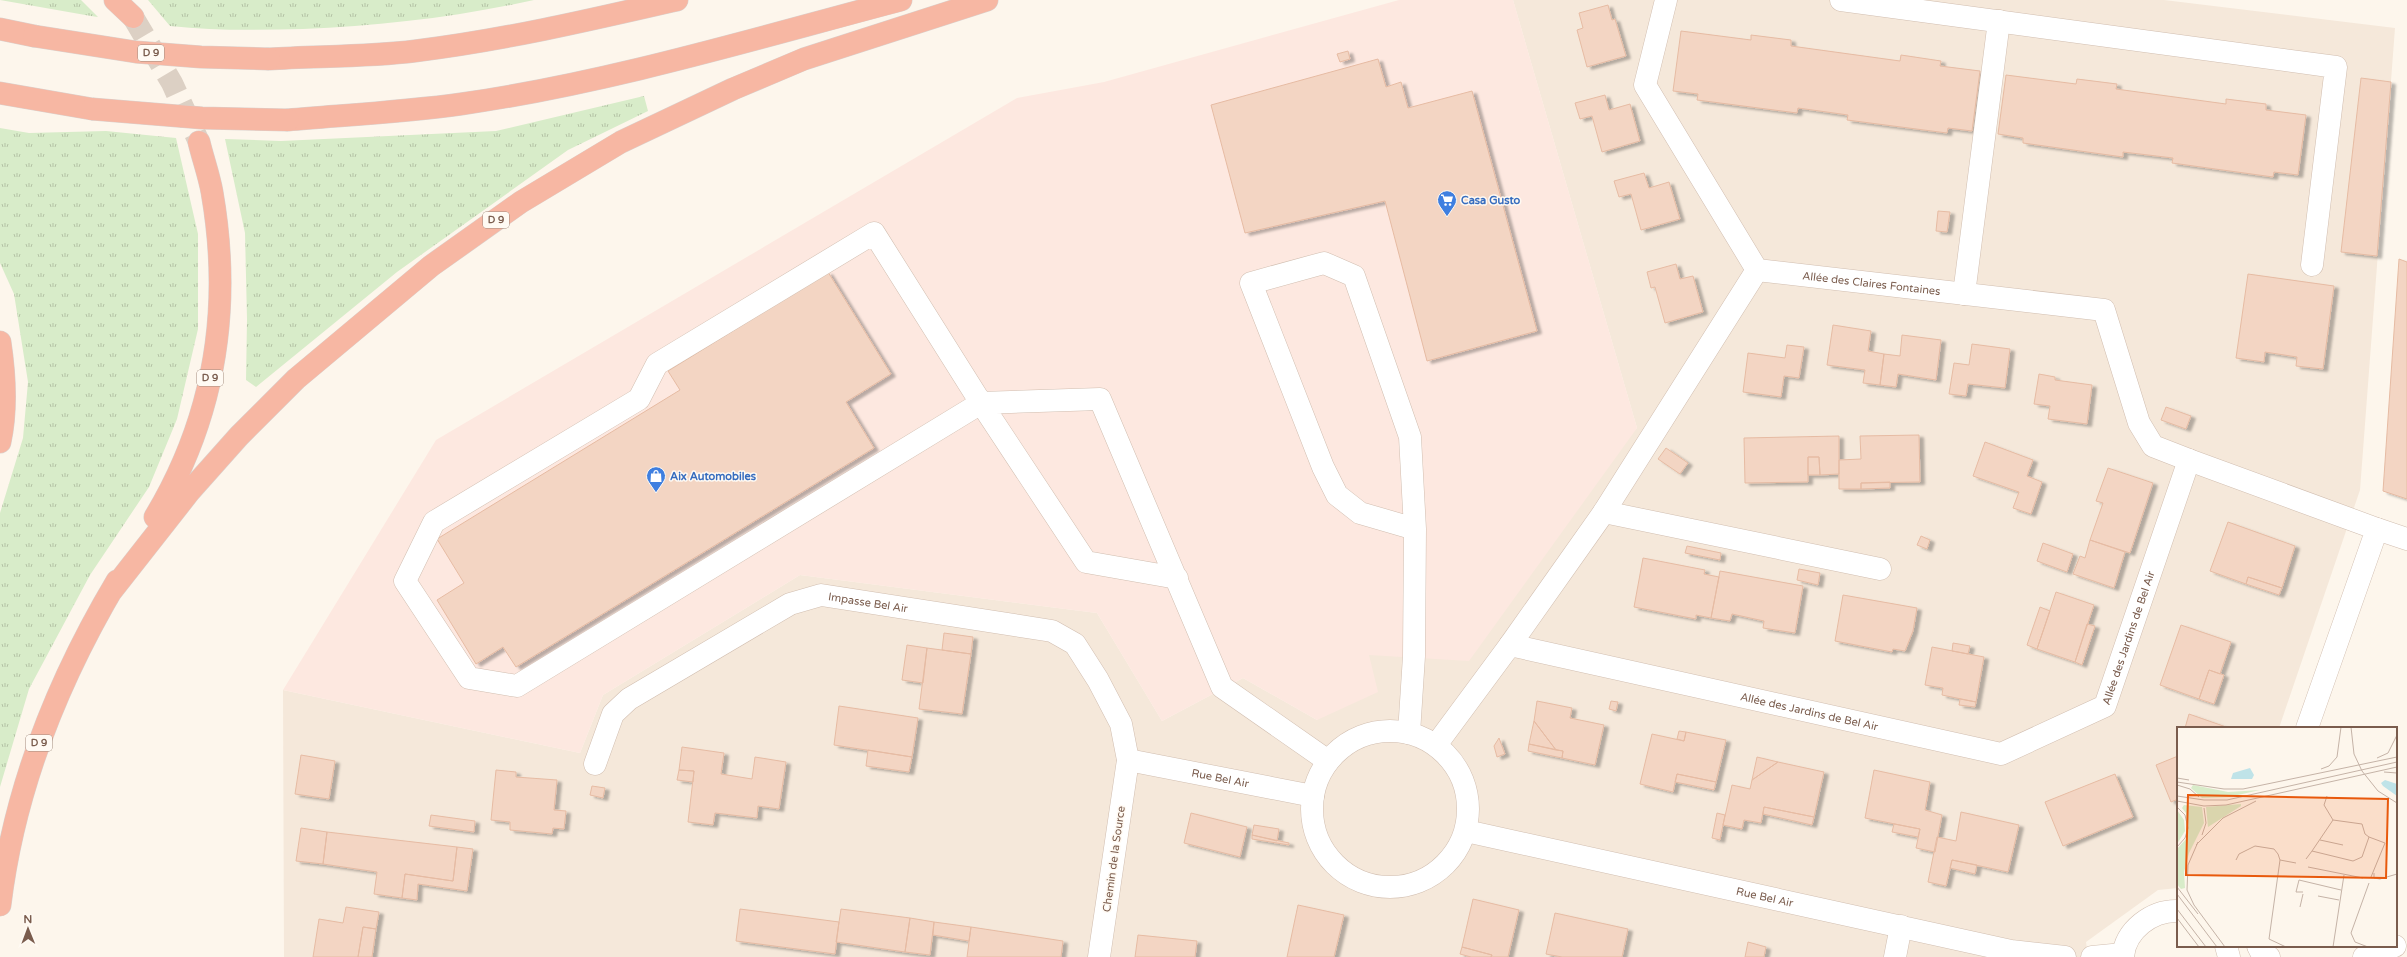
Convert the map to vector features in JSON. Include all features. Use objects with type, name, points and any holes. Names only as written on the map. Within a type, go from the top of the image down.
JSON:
[{"type":"highway","points":[[116,0],[133,18]]},
{"type":"highway","name":"D 9","points":[[0,29],[34,36],[136,52],[201,57],[269,59],[412,51],[475,43],[574,24],[677,0]]},
{"type":"highway","points":[[0,93],[92,109],[202,118],[288,120],[460,104],[544,88],[686,57],[901,0]]},
{"type":"highway","name":"D 9","points":[[110,593],[190,491],[239,436],[296,379],[431,266],[521,202],[621,142],[733,89],[804,59],[987,0]]},
{"type":"highway","name":"D 9","points":[[0,905],[13,834],[25,787],[44,727],[74,659],[110,593],[168,495],[193,442],[212,373],[220,322],[220,265],[212,190],[199,142]]},
{"type":"highway","points":[[0,342],[4,386],[4,427],[0,442]]},
{"type":"street","points":[[1436,745],[1510,645],[1604,512],[1757,270],[1646,85],[1666,0]]},
{"type":"street","points":[[1841,0],[2336,67],[2312,265]]},
{"type":"street","points":[[1964,294],[1999,21]]},
{"type":"street","points":[[1177,578],[1086,562],[981,403],[874,233],[657,364],[638,399],[434,522],[405,581],[469,678],[517,686],[981,403],[1100,400],[1177,578],[1222,687],[1328,762]]},
{"type":"street","points":[[1409,733],[1414,656],[1415,529],[1410,437],[1354,276],[1324,263],[1251,283],[1323,467],[1337,495],[1360,513],[1415,529]]},
{"type":"street","name":"Allée des Claires Fontaines","points":[[1757,270],[2104,310],[2139,422],[2153,446],[2189,460]]},
{"type":"street","points":[[2189,460],[2407,539]]},
{"type":"street","name":"Allée des Jardins de Bel Air","points":[[1510,645],[2001,754],[2105,706],[2189,460]]},
{"type":"street","points":[[1604,512],[1880,569]]},
{"type":"street","points":[[2307,727],[2377,529]]},
{"type":"street","name":"Impasse Bel Air","points":[[595,764],[613,714],[629,699],[790,604],[821,595],[1052,631],[1076,644],[1098,680],[1121,724],[1128,760]]},
{"type":"street","points":[[1379,731],[1409,733],[1436,745],[1453,762],[1464,783],[1469,807],[1466,831],[1456,852],[1440,869],[1420,881],[1398,887],[1374,885],[1347,874],[1325,853],[1314,826],[1313,796],[1318,778],[1328,762],[1350,741],[1379,731]]},
{"type":"street","name":"Rue Bel Air","points":[[1128,760],[1313,796]]},
{"type":"street","name":"Chemin de la Source","points":[[1099,957],[1128,760]]},
{"type":"street","name":"Rue Bel Air","points":[[1466,831],[1901,926],[2017,954],[2066,957]]},
{"type":"street","points":[[2092,957],[2123,955],[2129,938],[2139,925],[2153,915],[2169,911],[2177,911]]},
{"type":"street","points":[[1895,957],[1901,926]]},
{"type":"street","points":[[2397,946],[2407,942]]},
{"type":"street","points":[[2226,947],[2229,957]]},
{"type":"street","points":[[2258,947],[2261,952],[2269,957]]},
{"type":"street","points":[[2364,957],[2393,947]]},
{"type":"shaded area","points":[[1399,0],[1513,0],[1637,428],[1469,661],[1369,655],[1378,692],[1317,720],[1243,678],[1162,721],[1097,613],[800,575],[603,695],[580,753],[283,690],[436,440],[1017,98],[1104,82]]},
{"type":"shaded area","points":[[1513,0],[2164,0],[2395,28],[2360,490],[2279,727],[2177,727],[2177,888],[2158,890],[2086,942],[2088,957],[284,957],[283,690],[580,753],[603,695],[800,575],[1097,613],[1162,721],[1243,678],[1317,720],[1369,655],[1637,428]]},
{"type":"green space","points":[[0,0],[81,0],[98,17],[91,16]]},
{"type":"green space","points":[[148,0],[534,0],[419,20],[332,28],[253,30],[203,29],[170,26]]},
{"type":"green space","points":[[644,96],[648,111],[568,150],[397,272],[256,387],[246,380],[247,319],[245,233],[225,139],[281,141],[496,131]]},
{"type":"green space","points":[[0,128],[29,133],[106,131],[176,138],[198,234],[198,329],[177,419],[149,487],[90,575],[29,689],[0,787],[0,513],[23,438],[28,382],[14,294],[0,263]]},
{"type":"building","points":[[1608,5],[1612,20],[1615,19],[1626,56],[1587,67],[1577,30],[1583,28],[1579,13]]},
{"type":"building","points":[[1681,31],[1751,40],[1751,35],[1791,40],[1791,46],[1900,61],[1901,55],[1941,61],[1940,66],[1980,71],[1972,131],[1948,128],[1947,133],[1847,120],[1848,115],[1798,108],[1797,113],[1697,100],[1698,94],[1673,91]]},
{"type":"building","points":[[1348,51],[1350,59],[1340,62],[1337,54]]},
{"type":"building","name":"Casa Gusto","points":[[1378,59],[1386,87],[1401,82],[1408,108],[1472,91],[1537,331],[1427,361],[1385,201],[1245,233],[1211,105]]},
{"type":"building","points":[[2006,75],[2076,84],[2077,79],[2117,84],[2116,89],[2226,104],[2226,99],[2266,104],[2266,110],[2306,115],[2298,175],[2274,172],[2273,177],[2172,163],[2173,158],[2123,152],[2123,157],[2023,143],[2023,138],[1998,134]]},
{"type":"building","points":[[2361,78],[2391,82],[2377,256],[2341,252]]},
{"type":"building","points":[[1605,95],[1609,110],[1630,104],[1640,141],[1602,152],[1592,116],[1580,119],[1575,103]]},
{"type":"building","points":[[1644,173],[1649,188],[1669,182],[1680,219],[1641,230],[1631,194],[1619,197],[1614,181]]},
{"type":"building","points":[[1938,211],[1950,212],[1947,232],[1936,231]]},
{"type":"building","points":[[2399,259],[2407,262],[2407,499],[2383,491]]},
{"type":"building","points":[[1676,264],[1680,279],[1693,276],[1703,312],[1665,323],[1655,287],[1651,288],[1647,272]]},
{"type":"building","name":"Aix Automobiles","points":[[828,272],[891,374],[846,402],[874,448],[516,667],[503,647],[476,664],[437,600],[464,583],[437,539],[680,390],[668,371]]},
{"type":"building","points":[[2248,274],[2334,286],[2323,369],[2296,366],[2297,357],[2265,352],[2264,362],[2236,358]]},
{"type":"building","points":[[1833,325],[1871,331],[1868,351],[1884,354],[1880,385],[1863,383],[1865,370],[1827,365]]},
{"type":"building","points":[[1902,335],[1941,340],[1936,380],[1898,374],[1896,387],[1880,385],[1884,354],[1900,356]]},
{"type":"building","points":[[1972,344],[2010,349],[2005,388],[1968,384],[1966,396],[1949,394],[1954,363],[1969,365]]},
{"type":"building","points":[[1787,345],[1804,347],[1799,378],[1784,376],[1781,397],[1743,392],[1748,353],[1785,358]]},
{"type":"building","points":[[2039,374],[2055,377],[2055,380],[2092,385],[2087,424],[2048,419],[2050,406],[2034,404]]},
{"type":"building","points":[[2166,407],[2191,416],[2186,429],[2161,420]]},
{"type":"building","points":[[1919,435],[1920,482],[1861,483],[1861,489],[1839,489],[1839,460],[1861,459],[1860,436]]},
{"type":"building","points":[[1839,436],[1839,474],[1820,475],[1819,457],[1808,457],[1808,482],[1745,483],[1744,438]]},
{"type":"building","points":[[1985,442],[2033,460],[2027,476],[2042,482],[2031,514],[2013,508],[2019,492],[1973,476]]},
{"type":"building","points":[[1666,448],[1688,463],[1680,474],[1658,459]]},
{"type":"building","points":[[1808,457],[1819,457],[1820,475],[1808,475]]},
{"type":"building","points":[[2108,468],[2153,483],[2130,553],[2090,540],[2103,503],[2096,501]]},
{"type":"building","points":[[1890,482],[1890,488],[1861,489],[1861,483]]},
{"type":"building","points":[[2228,522],[2295,546],[2282,588],[2248,577],[2246,584],[2210,571]]},
{"type":"building","points":[[1921,536],[1930,540],[1927,549],[1917,545]]},
{"type":"building","points":[[2090,540],[2125,552],[2114,588],[2073,574],[2080,556],[2085,558]]},
{"type":"building","points":[[2043,543],[2073,554],[2067,572],[2037,561]]},
{"type":"building","points":[[1687,546],[1721,553],[1720,560],[1685,553]]},
{"type":"building","points":[[1643,558],[1705,570],[1704,574],[1719,577],[1711,618],[1696,615],[1696,619],[1634,607]]},
{"type":"building","points":[[1799,569],[1820,573],[1818,585],[1797,580]]},
{"type":"building","points":[[1720,571],[1803,586],[1795,633],[1763,628],[1764,621],[1732,614],[1730,621],[1711,618]]},
{"type":"building","points":[[2248,577],[2282,588],[2279,595],[2246,584]]},
{"type":"building","points":[[2056,592],[2094,605],[2075,662],[2037,649]]},
{"type":"building","points":[[1843,595],[1917,608],[1913,631],[1905,651],[1893,649],[1892,652],[1835,641]]},
{"type":"building","points":[[2040,607],[2050,611],[2037,649],[2027,645]]},
{"type":"building","points":[[2087,624],[2095,626],[2082,665],[2075,662]]},
{"type":"building","points":[[2181,625],[2231,642],[2220,674],[2209,670],[2199,699],[2160,685]]},
{"type":"building","points":[[944,633],[973,637],[971,654],[942,650]]},
{"type":"building","points":[[1953,643],[1970,646],[1968,654],[1952,651]]},
{"type":"building","points":[[907,645],[927,648],[923,683],[902,680]]},
{"type":"building","points":[[1932,647],[1984,657],[1976,702],[1942,695],[1943,688],[1925,685]]},
{"type":"building","points":[[927,648],[971,654],[962,714],[919,709]]},
{"type":"building","points":[[2209,670],[2224,675],[2214,704],[2199,699]]},
{"type":"building","points":[[1960,699],[1976,702],[1975,707],[1959,705]]},
{"type":"building","points":[[1537,701],[1572,708],[1570,718],[1604,725],[1595,765],[1562,758],[1563,751],[1556,750],[1534,721]]},
{"type":"building","points":[[1611,701],[1618,702],[1616,711],[1609,709]]},
{"type":"building","points":[[839,706],[918,718],[912,757],[834,745]]},
{"type":"building","points":[[2189,714],[2226,727],[2185,727]]},
{"type":"building","points":[[1534,721],[1556,750],[1529,744]]},
{"type":"building","points":[[1679,731],[1686,732],[1684,741],[1677,739]]},
{"type":"building","points":[[1686,732],[1726,740],[1716,782],[1677,774],[1673,792],[1640,784],[1652,734],[1684,741]]},
{"type":"building","points":[[1499,738],[1505,754],[1497,757],[1494,746]]},
{"type":"building","points":[[1529,744],[1563,751],[1562,758],[1528,751]]},
{"type":"building","points":[[682,747],[724,753],[721,774],[752,779],[755,757],[786,762],[779,809],[758,806],[757,818],[715,813],[713,825],[688,822],[694,771],[679,770]]},
{"type":"building","points":[[868,750],[912,757],[909,772],[866,766]]},
{"type":"building","points":[[301,755],[335,761],[329,799],[295,794]]},
{"type":"building","points":[[2177,756],[2177,799],[2171,802],[2156,765]]},
{"type":"building","points":[[1757,757],[1778,762],[1752,780]]},
{"type":"building","points":[[1778,762],[1824,772],[1814,817],[1764,807],[1761,823],[1744,820],[1742,829],[1723,825],[1732,785],[1750,789],[1752,780]]},
{"type":"building","points":[[496,770],[516,772],[516,777],[557,780],[554,810],[566,811],[564,829],[553,828],[552,834],[510,830],[510,822],[491,820]]},
{"type":"building","points":[[679,770],[694,771],[693,782],[677,780]]},
{"type":"building","points":[[1874,770],[1930,782],[1925,810],[1942,815],[1935,852],[1916,848],[1920,829],[1865,818]]},
{"type":"building","points":[[1677,774],[1716,782],[1714,790],[1675,782]]},
{"type":"building","points":[[2115,774],[2133,817],[2063,846],[2045,802]]},
{"type":"building","points":[[592,786],[605,788],[603,798],[590,795]]},
{"type":"building","points":[[1764,807],[1814,817],[1812,825],[1763,814]]},
{"type":"building","points":[[1961,812],[2019,825],[2008,872],[1952,860],[1946,886],[1928,882],[1937,837],[1956,841]]},
{"type":"building","points":[[1191,813],[1247,827],[1240,857],[1184,843]]},
{"type":"building","points":[[1717,813],[1725,815],[1720,840],[1712,838]]},
{"type":"building","points":[[431,815],[475,821],[474,832],[429,826]]},
{"type":"building","points":[[1894,824],[1920,829],[1918,837],[1892,832]]},
{"type":"building","points":[[1254,825],[1279,829],[1277,841],[1252,835]]},
{"type":"building","points":[[301,828],[327,832],[323,864],[296,861]]},
{"type":"building","points":[[327,832],[457,847],[453,881],[405,874],[402,898],[374,894],[377,872],[323,864]]},
{"type":"building","points":[[1252,835],[1289,843],[1289,845],[1252,839]]},
{"type":"building","points":[[457,847],[473,849],[467,891],[418,884],[417,900],[402,898],[405,874],[453,881]]},
{"type":"building","points":[[1952,860],[1977,865],[1975,874],[1950,868]]},
{"type":"building","points":[[1473,899],[1519,910],[1508,957],[1491,957],[1492,955],[1462,947]]},
{"type":"building","points":[[1298,905],[1344,915],[1334,957],[1287,957]]},
{"type":"building","points":[[346,907],[379,912],[376,929],[363,927],[358,957],[313,957],[319,919],[343,923]]},
{"type":"building","points":[[740,909],[839,922],[835,954],[736,941]]},
{"type":"building","points":[[841,909],[910,918],[905,952],[836,942]]},
{"type":"building","points":[[1555,913],[1628,929],[1622,957],[1562,957],[1546,954]]},
{"type":"building","points":[[910,918],[934,922],[930,955],[905,952]]},
{"type":"building","points":[[934,922],[971,927],[969,941],[933,935]]},
{"type":"building","points":[[363,927],[376,929],[372,957],[358,957]]},
{"type":"building","points":[[971,927],[1063,941],[1061,957],[967,957]]},
{"type":"building","points":[[1138,935],[1197,941],[1195,957],[1135,957]]},
{"type":"building","points":[[1748,942],[1766,947],[1764,957],[1745,957]]},
{"type":"building","points":[[1462,947],[1492,955],[1491,957],[1471,957],[1460,954]]},
{"type":"tunnel","points":[[133,17],[172,83],[199,142]]},
{"type":"place","name":"Casa Gusto","points":[[1447,217]]},
{"type":"place","name":"Aix Automobiles","points":[[656,493]]}]
